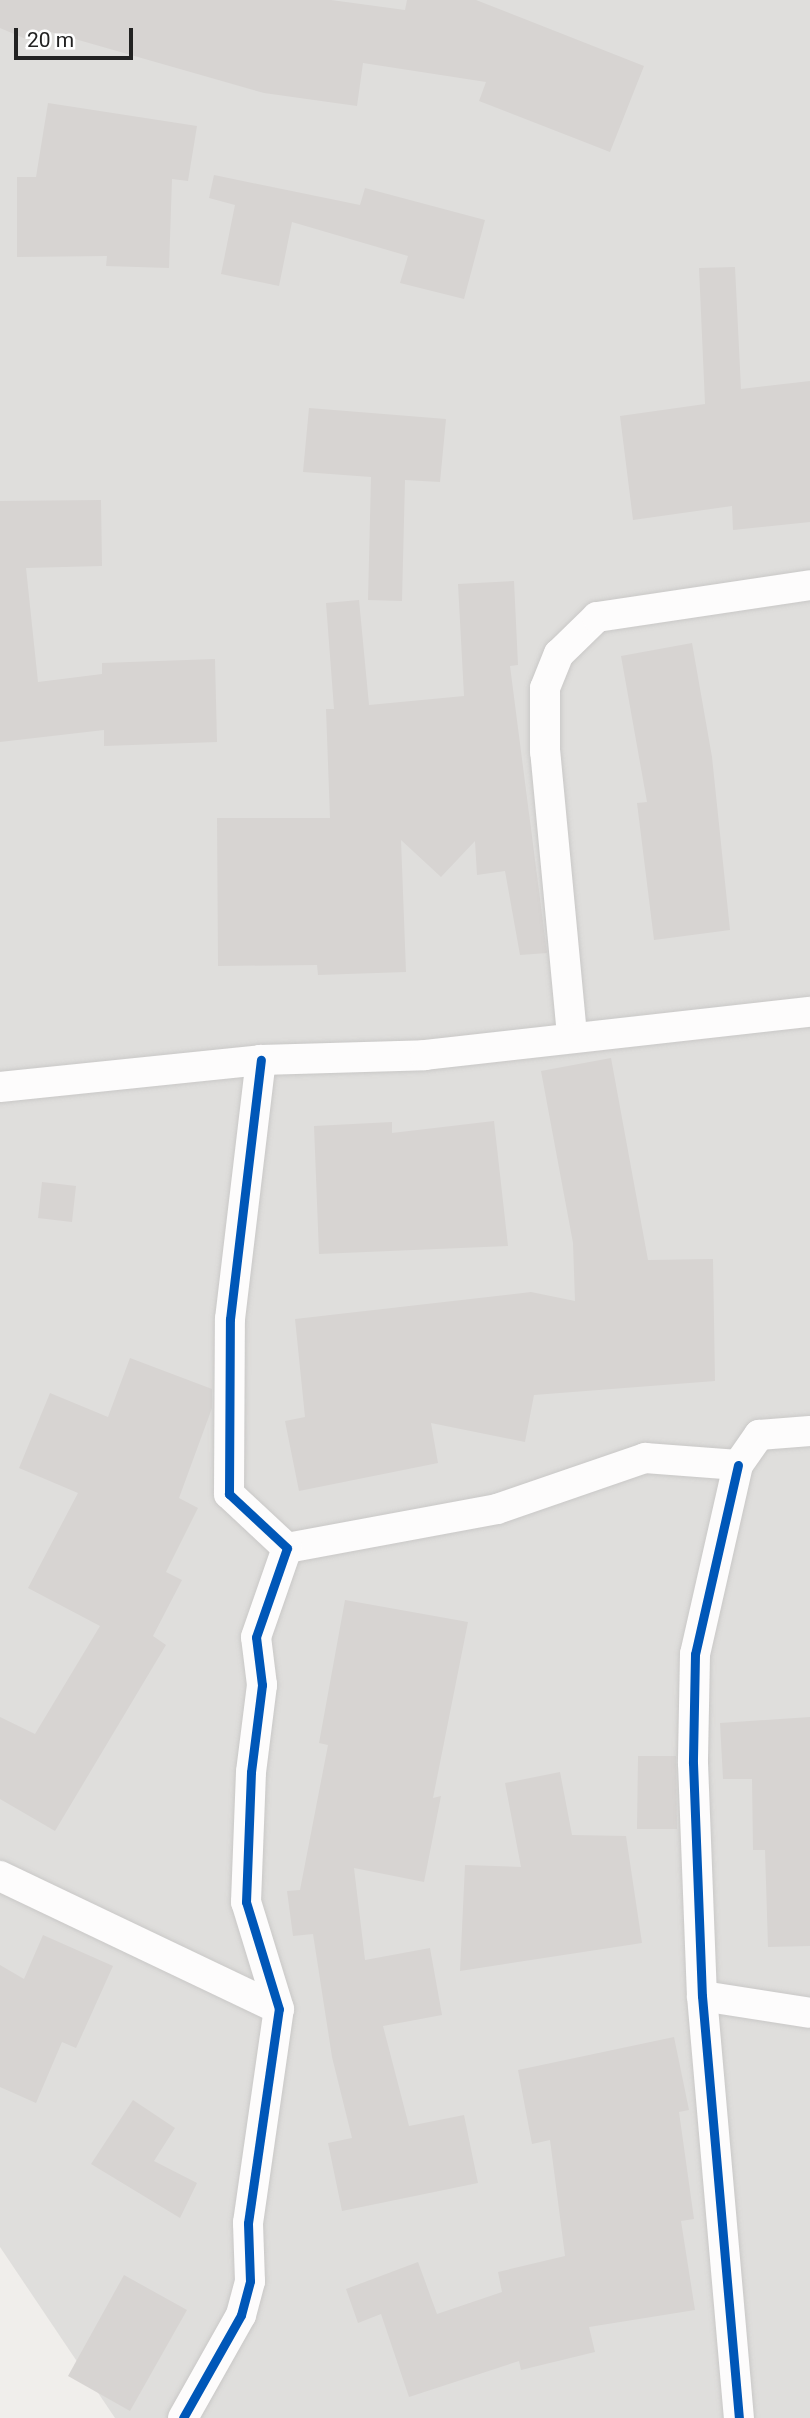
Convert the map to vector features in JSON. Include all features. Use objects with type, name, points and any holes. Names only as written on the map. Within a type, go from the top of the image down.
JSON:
[{"type":"street","points":[[572,1035],[545,752],[545,688],[559,654],[597,617],[810,585]]},
{"type":"street","points":[[0,1087],[261,1059],[425,1055],[572,1035],[810,1012]]},
{"type":"street","points":[[261,1059],[230,1319],[229,1494],[287,1548]]},
{"type":"street","points":[[739,2418],[702,1996],[695,1654],[738,1465],[759,1435],[810,1431]]},
{"type":"street","points":[[287,1548],[496,1509],[645,1458],[738,1465]]},
{"type":"street","points":[[183,2418],[242,2315],[250,2281],[248,2223],[279,2009],[246,1902],[251,1772],[262,1685],[256,1637],[287,1548]]},
{"type":"street","points":[[0,1876],[279,2009]]},
{"type":"street","points":[[702,1996],[810,2013]]},
{"type":"shaded area","points":[[0,0],[810,0],[810,2418],[115,2418],[0,2247]]},
{"type":"building","points":[[0,0],[331,0],[405,10],[407,0],[476,0],[644,66],[610,152],[479,101],[486,82],[363,63],[357,106],[264,93],[47,31],[40,45],[0,28]]},
{"type":"building","points":[[48,103],[197,126],[188,181],[172,179],[169,268],[106,266],[107,256],[17,257],[17,177],[36,177]]},
{"type":"building","points":[[214,175],[360,205],[365,188],[485,220],[464,299],[400,283],[408,256],[292,222],[279,286],[221,274],[235,205],[209,198]]},
{"type":"building","points":[[735,267],[741,389],[810,381],[810,522],[733,530],[732,506],[633,520],[620,416],[705,404],[699,268]]},
{"type":"building","points":[[309,408],[446,419],[440,482],[405,480],[402,601],[368,600],[371,477],[303,472]]},
{"type":"building","points":[[101,500],[102,566],[26,568],[38,682],[102,674],[102,663],[215,659],[217,742],[104,746],[104,730],[0,742],[0,501]]},
{"type":"building","points":[[514,581],[518,665],[510,666],[547,953],[520,955],[505,871],[477,875],[475,841],[441,877],[401,840],[406,972],[318,975],[317,965],[218,966],[217,818],[330,818],[326,709],[334,709],[326,603],[359,600],[369,705],[464,696],[458,584]]},
{"type":"building","points":[[692,643],[712,757],[730,930],[654,940],[637,803],[647,802],[621,656]]},
{"type":"building","points":[[611,1058],[648,1260],[713,1259],[715,1381],[534,1395],[525,1442],[431,1423],[438,1463],[299,1491],[285,1421],[305,1417],[295,1319],[531,1292],[575,1301],[573,1243],[541,1071]]},
{"type":"building","points":[[494,1121],[508,1246],[319,1254],[314,1126],[392,1122],[392,1133]]},
{"type":"building","points":[[42,1182],[76,1186],[72,1222],[38,1218]]},
{"type":"building","points":[[130,1358],[212,1389],[212,1408],[179,1498],[198,1508],[166,1572],[182,1580],[153,1636],[166,1645],[55,1831],[0,1799],[0,1717],[35,1734],[100,1626],[28,1588],[78,1493],[19,1468],[50,1393],[108,1417]]},
{"type":"building","points":[[345,1600],[468,1622],[433,1798],[441,1796],[424,1882],[354,1868],[365,1960],[430,1948],[442,2015],[383,2026],[409,2126],[464,2115],[478,2183],[342,2211],[328,2143],[352,2138],[332,2057],[313,1934],[293,1936],[287,1891],[300,1890],[328,1745],[319,1743]]},
{"type":"building","points":[[810,1717],[810,1946],[768,1947],[765,1850],[753,1850],[752,1779],[723,1779],[720,1723]]},
{"type":"building","points":[[638,1756],[676,1756],[677,1829],[637,1829]]},
{"type":"building","points":[[560,1772],[572,1835],[626,1836],[642,1943],[460,1971],[465,1865],[521,1867],[505,1783]]},
{"type":"building","points":[[43,1935],[113,1966],[76,2048],[62,2042],[36,2103],[0,2087],[0,1965],[24,1979]]},
{"type":"building","points":[[674,2037],[689,2110],[679,2112],[694,2219],[681,2221],[695,2310],[589,2327],[595,2352],[521,2370],[519,2361],[409,2397],[381,2314],[358,2323],[346,2289],[418,2262],[437,2314],[502,2292],[498,2272],[565,2256],[550,2140],[532,2144],[518,2070]]},
{"type":"building","points":[[133,2100],[175,2128],[154,2161],[197,2183],[180,2218],[91,2164]]},
{"type":"building","points":[[124,2275],[187,2310],[130,2411],[68,2376]]},
{"type":"cycle path","points":[[183,2418],[241,2315],[250,2281],[248,2223],[279,2009],[246,1902],[251,1772],[262,1685],[256,1637],[287,1548],[229,1494],[230,1319],[261,1060]]},
{"type":"cycle path","points":[[738,1465],[695,1654],[693,1763],[702,1996],[739,2418]]}]
